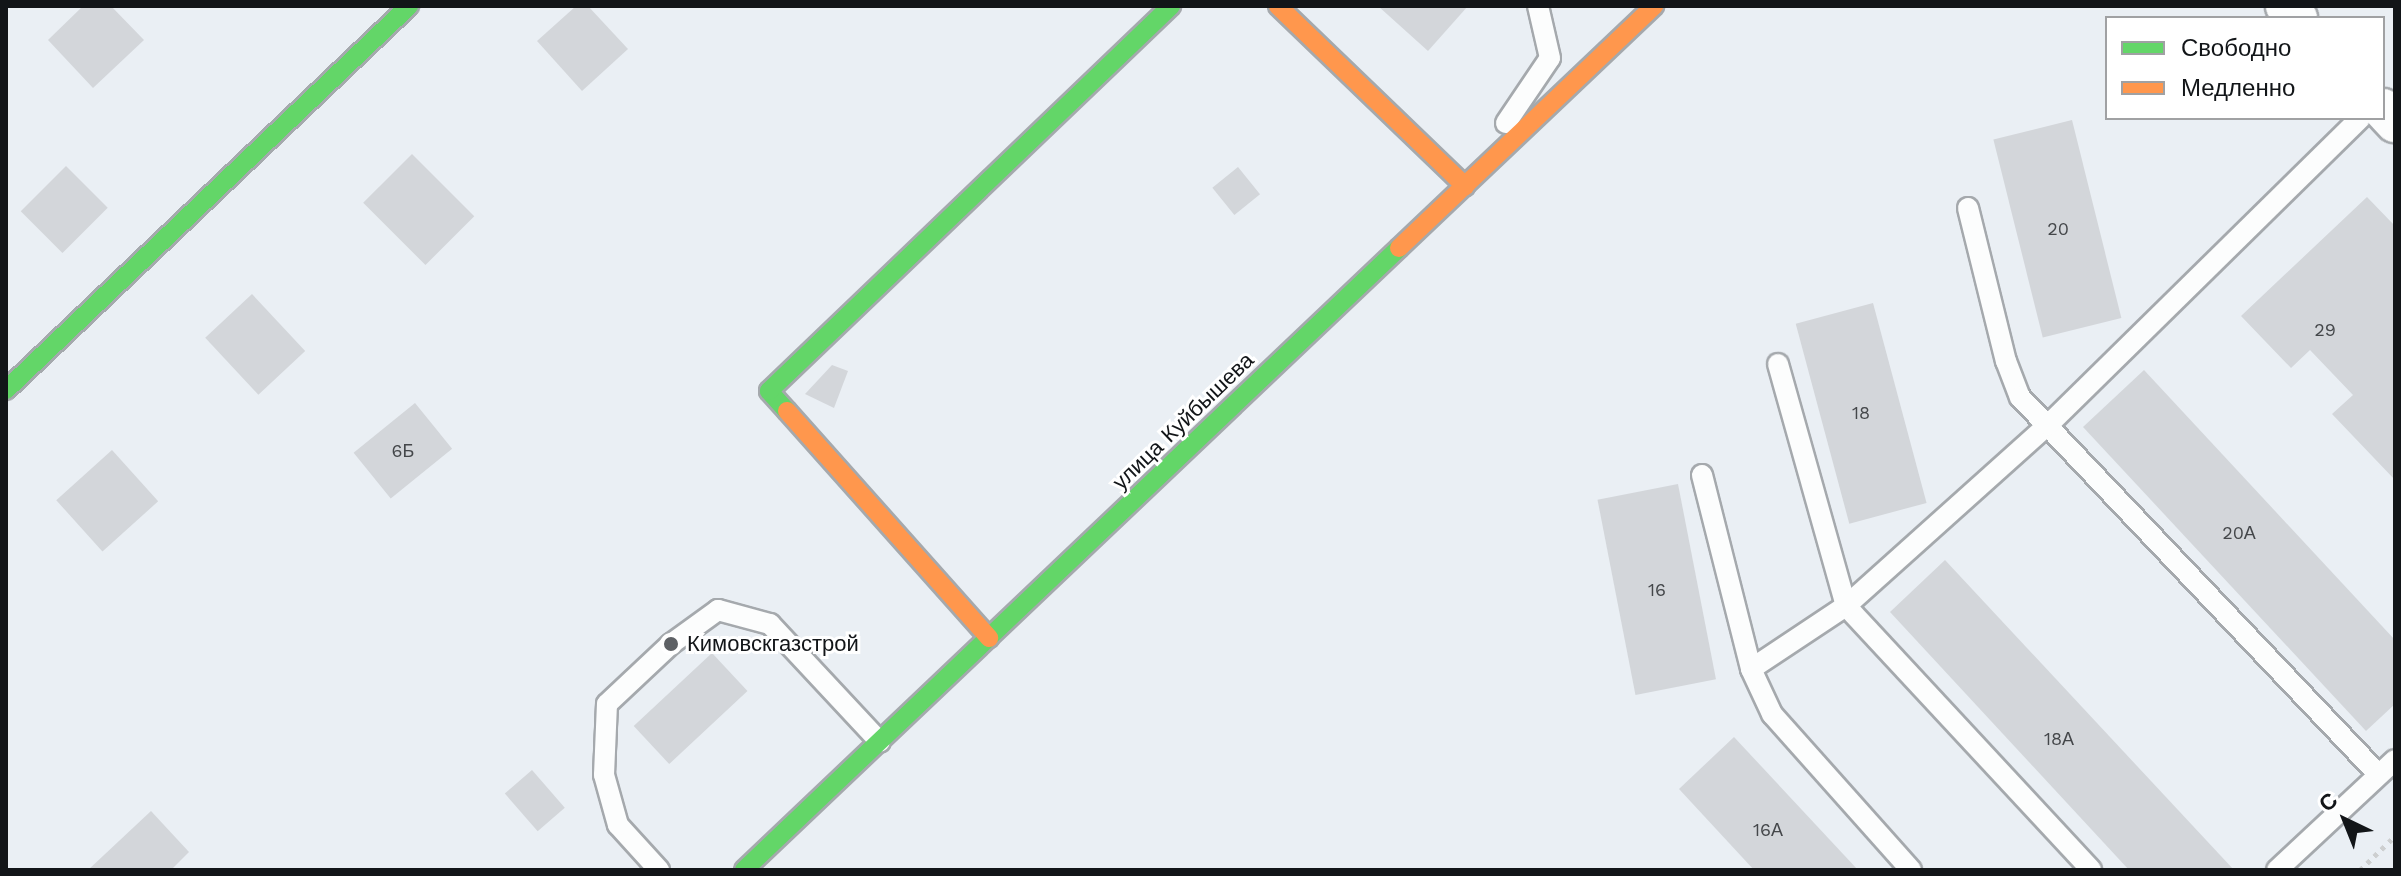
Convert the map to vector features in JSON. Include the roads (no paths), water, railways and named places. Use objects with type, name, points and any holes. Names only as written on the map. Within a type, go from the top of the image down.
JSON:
[{"type":"street","points":[[6,390],[409,6]]},
{"type":"street","points":[[989,638],[769,391],[1171,6]]},
{"type":"street","points":[[1278,6],[1465,186]]},
{"type":"street","name":"улица Куйбышева","points":[[744,870],[1654,6]]},
{"type":"lane","points":[[1465,186],[1550,58],[1538,6]]},
{"type":"lane","points":[[1751,669],[1846,606],[2048,425],[2358,120]]},
{"type":"lane","points":[[1968,208],[2006,361],[2020,397],[2379,775]]},
{"type":"lane","points":[[1778,364],[1846,606],[2091,870]]},
{"type":"lane","points":[[1702,475],[1751,669],[1772,714],[1911,870]]},
{"type":"lane","points":[[659,870],[618,825],[604,775],[607,704],[671,644],[718,610],[770,624],[880,742]]},
{"type":"lane","points":[[2277,870],[2395,760]]},
{"type":"place","name":"Кимовскгазстрой","points":[[671,644]]}]
